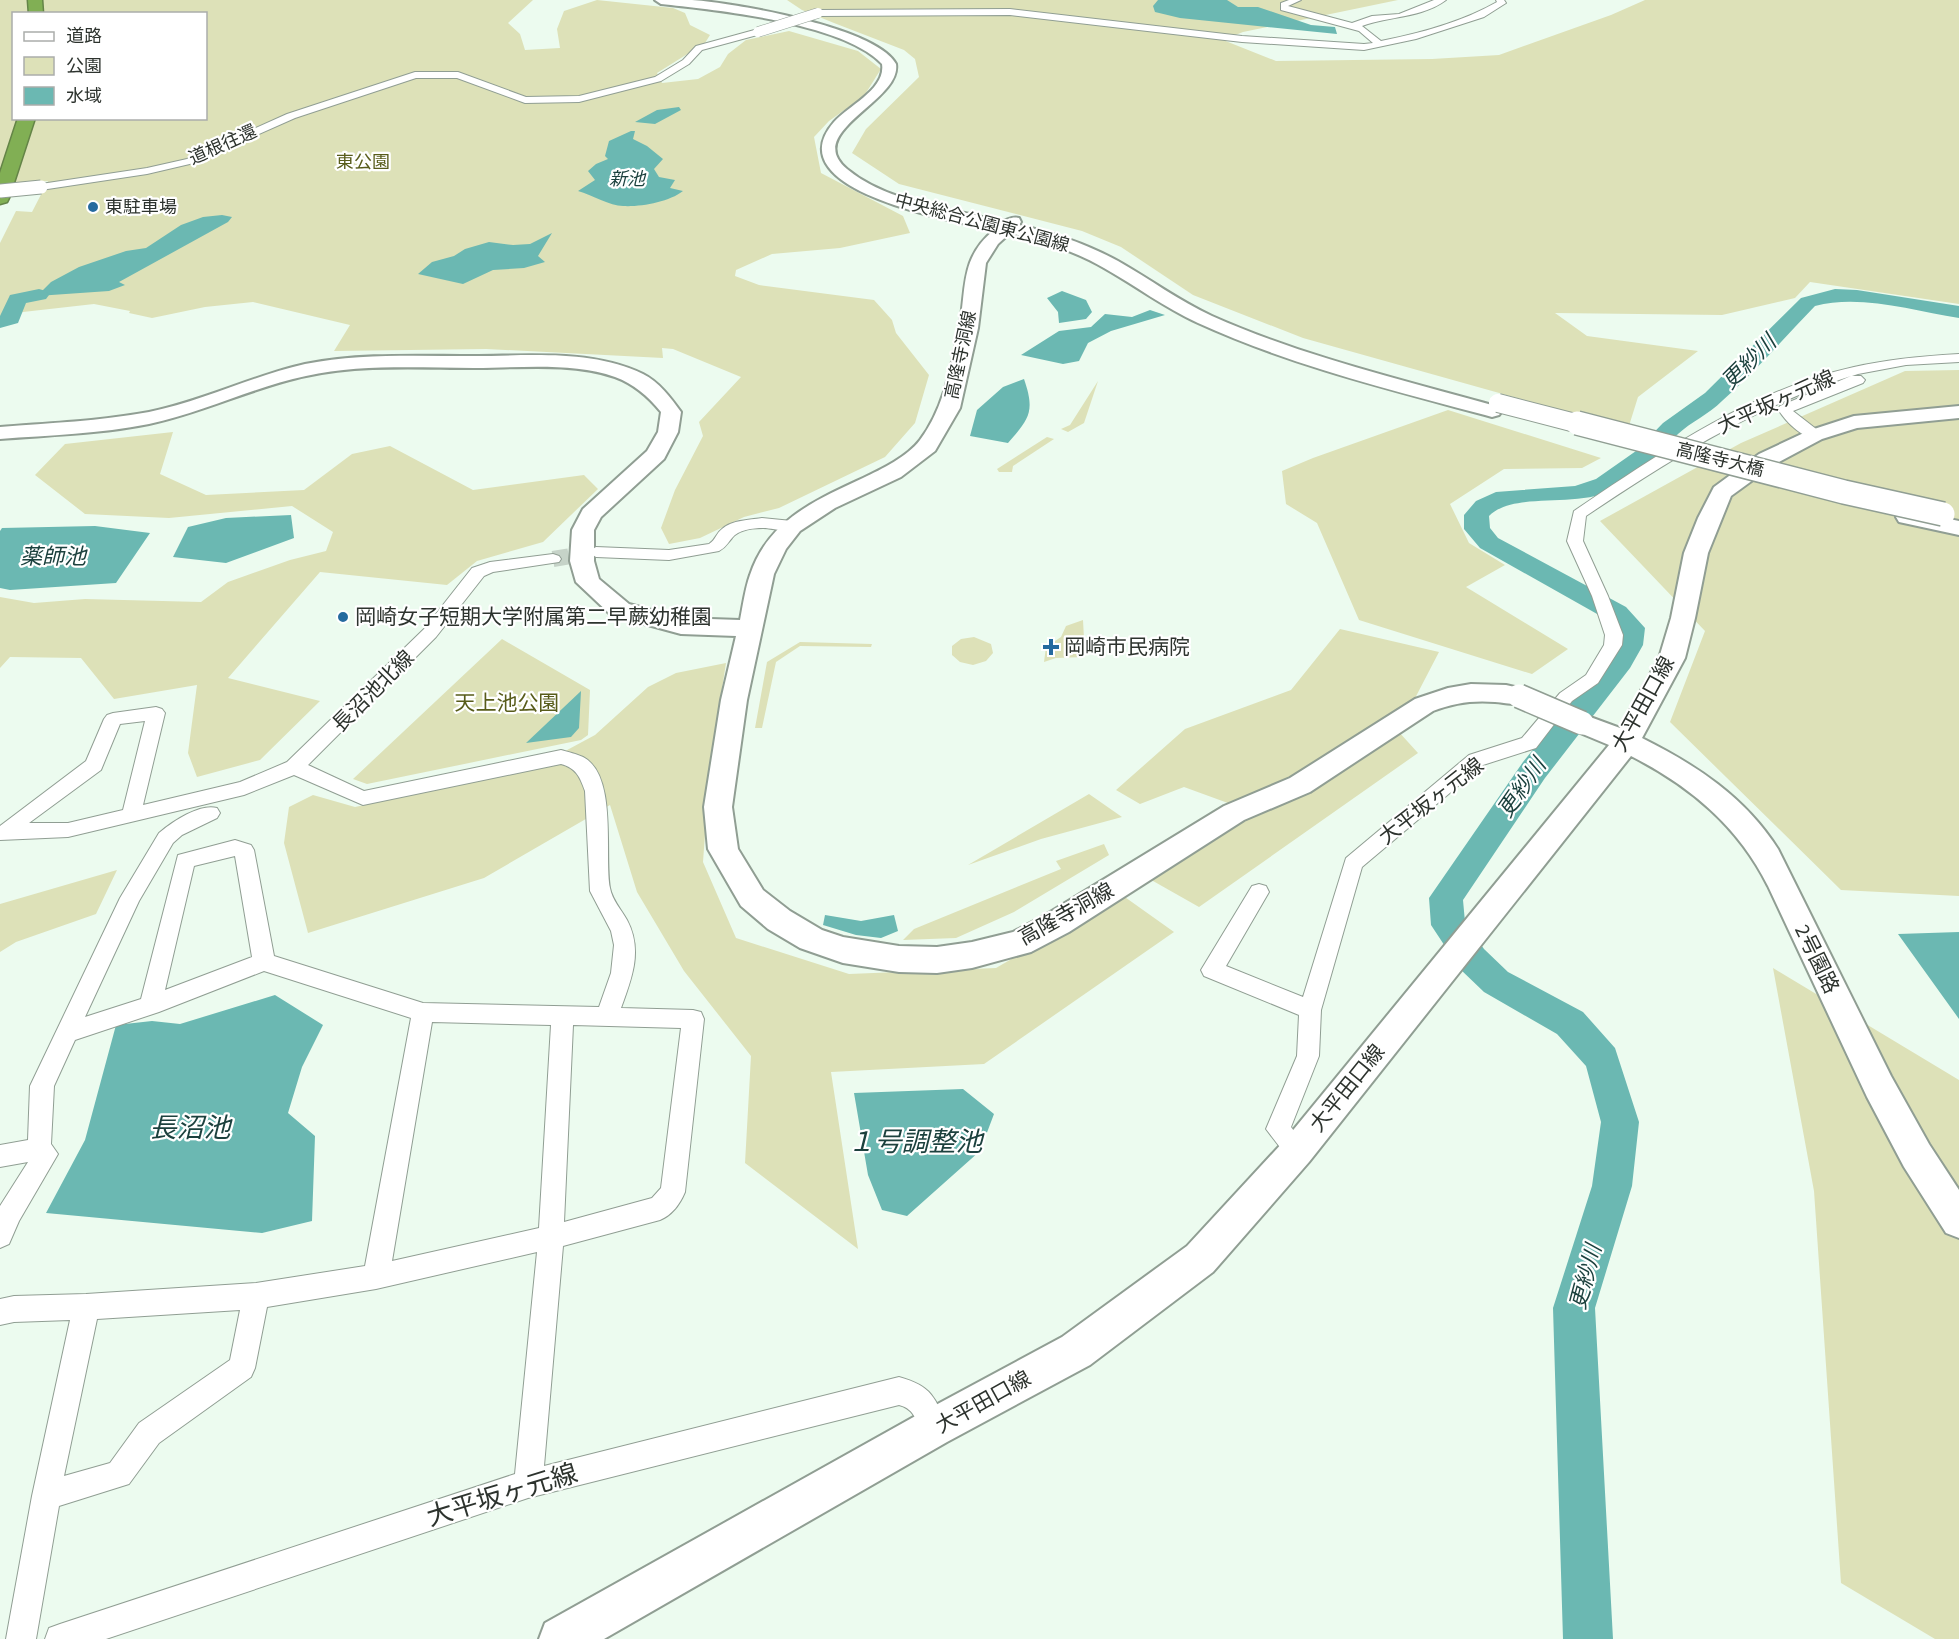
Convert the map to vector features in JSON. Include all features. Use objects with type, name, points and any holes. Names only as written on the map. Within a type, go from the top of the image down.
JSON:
[{"type":"highway","points":[[0,198],[26,120]]},
{"type":"street","name":"中央総合公園東公園線","points":[[661,0],[802,24],[866,44],[881,53],[890,63],[890,74],[886,82],[836,129],[829,141],[829,153],[841,172],[872,191],[897,201],[1010,224],[1081,250],[1206,320],[1280,348],[1495,407]]},
{"type":"street","points":[[693,0],[750,9],[818,24],[872,40],[887,47],[899,59],[902,69],[900,78],[843,133],[838,144],[838,153],[845,166],[872,183],[903,195],[1010,224]]},
{"type":"street","points":[[1297,0],[1284,5],[1284,8],[1362,29],[1381,45],[1481,15],[1498,8],[1502,3],[1500,0]]},
{"type":"street","points":[[1353,26],[1372,19],[1400,16],[1442,0]]},
{"type":"street","name":"道根往還","points":[[0,191],[147,171],[190,161],[291,116],[349,98],[399,78],[415,75],[458,75],[525,100],[579,99],[658,79],[686,62],[699,48],[818,13],[1010,12],[1127,27],[1341,47],[1381,45]]},
{"type":"street","name":"高隆寺洞線","points":[[1010,224],[991,241],[977,263],[969,328],[950,408],[927,446],[893,472],[827,503],[792,526],[775,548],[762,574],[734,700],[718,807],[723,849],[752,898],[779,920],[812,939],[843,950],[899,959],[937,960],[972,955],[1020,943],[1058,923],[1234,813],[1300,785],[1424,705],[1446,696],[1467,692],[1494,692],[1519,696],[1582,723]]},
{"type":"street","name":"大平坂ヶ元線","points":[[1297,1151],[1278,1129],[1308,1056],[1310,1010],[1353,863],[1476,760],[1529,743],[1566,697],[1592,679],[1613,645],[1614,635],[1600,596],[1575,541],[1579,514],[1653,464],[1741,414],[1806,385],[1847,371],[1923,357],[1959,358]]},
{"type":"street","points":[[0,433],[103,424],[167,414],[304,370],[345,364],[524,362],[589,366],[613,370],[635,378],[649,387],[671,412],[668,432],[656,454],[591,514],[583,530],[582,561],[588,582],[620,610],[630,613],[681,626],[751,628]]},
{"type":"street","points":[[1815,435],[1790,417],[1785,409],[1858,380],[1847,371]]},
{"type":"street","name":"高隆寺大橋","points":[[1495,407],[1902,516],[1953,521]]},
{"type":"street","name":"高隆寺大橋","points":[[1495,407],[1844,492],[1953,521]]},
{"type":"street","name":"大平田口線","points":[[561,1639],[933,1428],[1076,1351],[1200,1259],[1297,1151],[1625,744],[1672,658],[1696,554],[1709,518],[1722,492],[1767,459],[1815,435],[1854,423],[1959,412]]},
{"type":"street","points":[[596,552],[669,555],[713,548],[720,544],[727,532],[744,525],[762,523],[792,526]]},
{"type":"street","name":"長沼池北線","points":[[208,805],[294,767],[430,633],[478,572],[490,567],[553,559]]},
{"type":"street","points":[[5,831],[94,765],[113,718],[156,713],[131,816]]},
{"type":"street","name":"2号園路","points":[[1582,723],[1675,769],[1716,796],[1749,831],[1762,849],[1904,1132],[1959,1221]]},
{"type":"street","points":[[294,767],[363,798],[561,757],[572,758],[580,762],[593,779],[600,891],[619,924],[625,944],[625,962],[606,1017]]},
{"type":"street","points":[[5,831],[57,832],[131,816],[208,805]]},
{"type":"street","points":[[39,1149],[42,1086],[130,898],[166,838],[208,805]]},
{"type":"street","points":[[151,1005],[185,860],[235,848],[244,850],[264,962]]},
{"type":"street","points":[[1259,892],[1212,970],[1310,1010]]},
{"type":"street","points":[[0,1312],[14,1309],[86,1307],[256,1296],[376,1277],[551,1237],[660,1208],[673,1192],[693,1019],[423,1012],[264,962],[151,1005],[66,1033]]},
{"type":"street","points":[[376,1277],[423,1012]]},
{"type":"street","points":[[528,1484],[551,1237],[562,1017]]},
{"type":"street","points":[[0,1156],[39,1149],[46,1154],[9,1214],[0,1236]]},
{"type":"street","points":[[46,1496],[119,1474],[149,1433],[242,1368],[256,1296]]},
{"type":"street","points":[[21,1639],[46,1496],[86,1307]]},
{"type":"street","name":"大平坂ヶ元線","points":[[60,1639],[528,1484],[899,1391],[912,1393],[922,1400],[933,1428]]},
{"type":"green space","name":"東公園","points":[[0,0],[533,0],[508,23],[520,34],[525,50],[560,48],[557,29],[564,11],[597,0],[673,8],[685,13],[690,25],[710,35],[705,43],[657,73],[662,83],[698,79],[720,67],[728,54],[746,40],[789,31],[858,51],[881,69],[864,96],[829,121],[814,137],[821,173],[903,216],[910,233],[840,248],[772,254],[736,270],[735,276],[759,285],[874,300],[892,320],[896,333],[929,375],[915,423],[885,457],[779,508],[744,517],[700,538],[669,544],[661,528],[675,490],[703,436],[699,422],[741,377],[673,349],[662,348],[663,358],[486,349],[334,351],[350,325],[253,302],[205,307],[152,318],[94,304],[23,312],[0,321],[0,243],[16,211],[32,212],[48,181],[0,186]]},
{"type":"green space","points":[[787,0],[1398,0],[1243,32],[1223,40],[1276,61],[1432,59],[1499,55],[1611,15],[1645,0],[1959,0],[1959,304],[1810,282],[1795,298],[1722,315],[1555,313],[1587,336],[1698,351],[1638,397],[1628,429],[1303,338],[1193,295],[1121,247],[1082,231],[899,184],[852,153],[866,129],[919,77],[915,59],[904,50],[802,10]]},
{"type":"green space","points":[[1959,370],[1959,896],[1841,890],[1670,722],[1705,631],[1600,521],[1741,443],[1905,371]]},
{"type":"green space","points":[[1098,381],[1084,423],[1068,432],[1061,429],[1070,425]]},
{"type":"green space","points":[[1448,410],[1601,458],[1582,468],[1504,469],[1450,504],[1469,543],[1505,565],[1466,587],[1568,649],[1532,674],[1359,620],[1317,523],[1286,504],[1282,471]]},
{"type":"green space","points":[[173,432],[160,474],[206,495],[304,490],[352,454],[390,446],[473,490],[584,475],[598,489],[543,542],[477,561],[447,585],[320,572],[228,678],[320,701],[260,760],[197,777],[188,753],[197,685],[114,699],[81,658],[10,657],[0,668],[0,597],[34,603],[85,599],[201,602],[228,582],[290,560],[326,551],[333,532],[292,506],[169,518],[85,514],[35,475],[65,444]]},
{"type":"green space","points":[[1047,437],[1054,439],[1013,466],[1012,472],[999,472],[997,469]]},
{"type":"green space","points":[[1083,620],[1085,657],[1056,658],[1044,662],[1046,647],[1061,637],[1066,626]]},
{"type":"green space","points":[[1340,629],[1439,652],[1398,731],[1418,753],[1199,907],[1146,877],[1247,810],[1184,787],[1140,804],[1116,790],[1185,729],[1291,690]]},
{"type":"green space","points":[[974,637],[991,644],[993,653],[986,661],[973,665],[960,662],[952,655],[952,646],[961,639]]},
{"type":"green space","name":"天上池公園","points":[[502,639],[590,690],[588,735],[581,740],[367,784],[353,779]]},
{"type":"green space","points":[[800,642],[872,644],[871,647],[800,646],[776,662],[762,728],[755,728],[767,662]]},
{"type":"green space","points":[[726,663],[710,766],[703,862],[736,938],[849,974],[996,968],[1122,895],[1174,932],[984,1064],[831,1072],[858,1249],[745,1163],[751,1056],[684,971],[637,892],[610,805],[484,878],[308,933],[284,843],[289,807],[313,795],[355,807],[530,770],[595,735],[648,687],[676,673]]},
{"type":"green space","points":[[1089,794],[1122,817],[1041,839],[968,865]]},
{"type":"green space","points":[[1104,844],[1109,855],[1014,912],[956,938],[903,940],[914,929],[1061,869],[1056,861]]},
{"type":"green space","points":[[117,870],[96,914],[16,942],[0,952],[0,904]]},
{"type":"green space","points":[[1773,968],[1959,1080],[1959,1639],[1935,1639],[1841,1583],[1814,1191]]},
{"type":"water","points":[[1158,0],[1227,0],[1238,7],[1258,7],[1311,25],[1335,27],[1337,34],[1180,18],[1155,12],[1153,6]]},
{"type":"water","points":[[679,107],[681,110],[655,124],[635,122],[657,110]]},
{"type":"water","name":"新池","points":[[635,131],[633,139],[647,146],[663,159],[654,169],[659,177],[675,180],[670,188],[683,191],[663,201],[646,205],[618,206],[578,191],[595,180],[588,171],[596,164],[608,159],[605,156],[609,141]]},
{"type":"water","points":[[222,215],[232,217],[228,222],[119,282],[125,285],[109,291],[37,296],[51,282],[79,267],[126,251],[146,248],[181,225],[203,217]]},
{"type":"water","points":[[552,233],[538,256],[545,262],[524,268],[493,270],[463,284],[418,274],[432,262],[454,256],[465,249],[489,242],[513,245],[530,244]]},
{"type":"water","points":[[1062,291],[1086,300],[1092,312],[1086,319],[1059,323],[1058,312],[1047,298]]},
{"type":"water","points":[[1150,310],[1165,315],[1111,331],[1088,343],[1079,361],[1063,364],[1021,355],[1059,331],[1091,327],[1105,314],[1132,317]]},
{"type":"water","points":[[1024,379],[1030,407],[1026,420],[1008,443],[970,436],[977,410],[1003,387]]},
{"type":"water","points":[[291,515],[294,538],[226,563],[173,557],[188,527],[226,518]]},
{"type":"water","name":"薬師池","points":[[95,526],[150,533],[116,583],[10,590],[0,588],[0,531],[2,528]]},
{"type":"water","points":[[581,691],[579,728],[571,737],[526,743]]},
{"type":"water","points":[[825,915],[861,921],[894,915],[898,931],[881,938],[856,935],[823,925]]},
{"type":"water","points":[[1959,932],[1959,1019],[1898,934]]},
{"type":"water","name":"長沼池","points":[[275,995],[323,1025],[302,1067],[288,1113],[315,1136],[312,1221],[262,1233],[46,1213],[85,1140],[116,1025],[152,1021],[180,1024]]},
{"type":"water","name":"１号調整池","points":[[963,1089],[994,1114],[980,1151],[907,1216],[882,1210],[868,1175],[854,1093]]},
{"type":"waterway","points":[[0,322],[11,319],[17,299],[39,295]]},
{"type":"waterway","name":"更紗川","points":[[1588,1639],[1574,1308],[1612,1186],[1620,1122],[1602,1059],[1570,1023],[1496,982],[1472,959],[1448,925],[1446,898],[1534,770],[1620,661],[1629,645],[1631,628],[1616,613],[1489,543],[1477,529],[1476,515],[1485,506],[1505,497],[1578,493],[1605,484],[1644,456],[1671,428],[1713,398],[1808,302],[1835,295],[1857,296],[1959,312]]},
{"type":"tunnel","points":[[553,559],[595,552]]},
{"type":"place","name":"東駐車場","points":[[93,207]]},
{"type":"place","name":"岡崎女子短期大学附属第二早蕨幼稚園","points":[[343,617]]},
{"type":"place","name":"岡崎市民病院","points":[[1051,647]]}]
